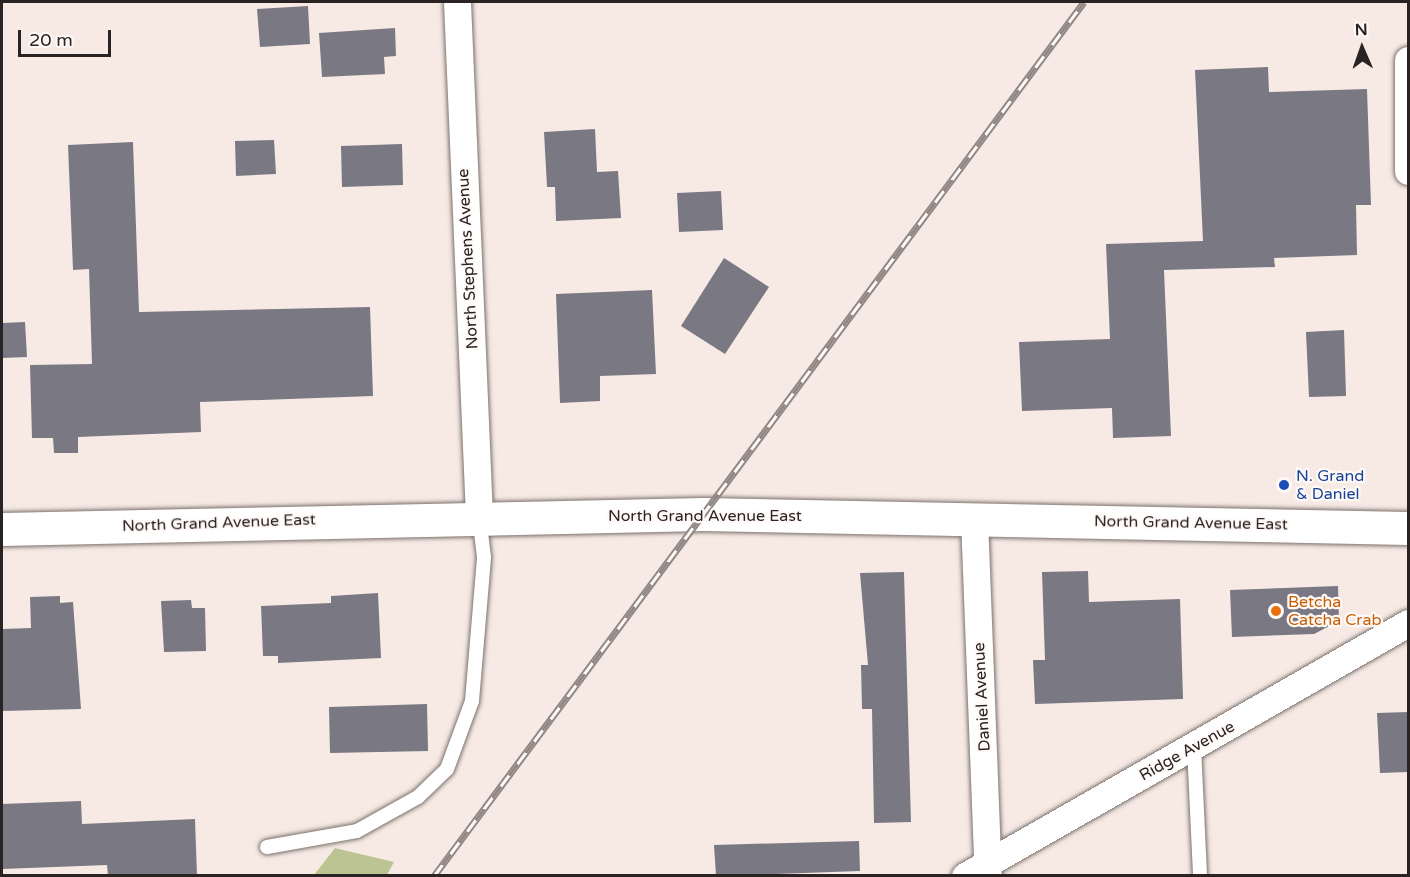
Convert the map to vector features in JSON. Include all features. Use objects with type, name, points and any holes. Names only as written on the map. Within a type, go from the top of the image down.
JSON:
[{"type":"street","name":"North Stephens Avenue","points":[[457,2],[479,517]]},
{"type":"street","points":[[1408,60],[1408,171]]},
{"type":"street","name":"North Grand Avenue East","points":[[2,529],[479,517],[974,518],[1408,528]]},
{"type":"street","name":"Daniel Avenue","points":[[974,518],[980,871]]},
{"type":"street","name":"Ridge Avenue","points":[[980,871],[1408,623]]},
{"type":"lane","points":[[267,847],[357,831],[418,797],[447,769],[472,701],[484,557],[479,517]]},
{"type":"lane","points":[[1194,747],[1200,876]]},
{"type":"green space","points":[[335,848],[394,862],[387,875],[314,875]]},
{"type":"building","points":[[308,6],[310,44],[260,47],[257,9]]},
{"type":"building","points":[[395,28],[396,56],[384,57],[385,74],[322,77],[319,33]]},
{"type":"building","points":[[1268,67],[1269,92],[1367,89],[1371,205],[1356,205],[1357,255],[1274,258],[1275,267],[1164,270],[1171,436],[1113,438],[1112,408],[1022,411],[1019,342],[1110,339],[1106,244],[1203,241],[1195,70]]},
{"type":"building","points":[[595,129],[597,172],[618,171],[621,218],[556,221],[555,187],[547,187],[544,132]]},
{"type":"building","points":[[274,140],[276,174],[236,176],[235,141]]},
{"type":"building","points":[[133,142],[139,312],[370,307],[373,396],[200,402],[201,432],[78,437],[78,453],[54,453],[53,438],[32,438],[30,365],[92,364],[89,269],[73,270],[68,145]]},
{"type":"building","points":[[402,144],[403,185],[342,187],[341,146]]},
{"type":"building","points":[[721,191],[723,230],[679,232],[677,193]]},
{"type":"building","points":[[724,258],[769,287],[725,354],[681,326]]},
{"type":"building","points":[[652,290],[656,374],[600,376],[600,401],[560,403],[556,294]]},
{"type":"building","points":[[25,322],[27,357],[2,358],[2,323]]},
{"type":"building","points":[[1344,330],[1346,396],[1309,397],[1306,332]]},
{"type":"building","points":[[1088,571],[1089,602],[1180,599],[1183,699],[1035,704],[1033,660],[1045,660],[1042,572]]},
{"type":"building","points":[[904,572],[911,822],[874,823],[872,709],[862,709],[861,665],[868,665],[860,573]]},
{"type":"building","points":[[1338,586],[1339,621],[1314,634],[1232,637],[1230,590]]},
{"type":"building","points":[[378,593],[381,658],[278,663],[278,656],[263,656],[261,606],[331,603],[331,596]]},
{"type":"building","points":[[60,596],[60,603],[73,602],[81,709],[2,711],[2,629],[31,628],[30,597]]},
{"type":"building","points":[[191,600],[192,608],[205,608],[206,651],[164,652],[161,601]]},
{"type":"building","points":[[427,704],[428,751],[330,753],[329,707]]},
{"type":"building","points":[[1408,712],[1408,772],[1380,773],[1377,713]]},
{"type":"building","points":[[81,801],[82,824],[195,819],[197,876],[108,876],[107,865],[2,869],[2,804]]},
{"type":"building","points":[[859,841],[860,871],[716,876],[714,845]]},
{"type":"railway","points":[[434,876],[1084,2]]},
{"type":"place","name":"N. Grand & Daniel","points":[[1284,485]]},
{"type":"place","name":"Betcha Catcha Crab","points":[[1276,611]]}]
